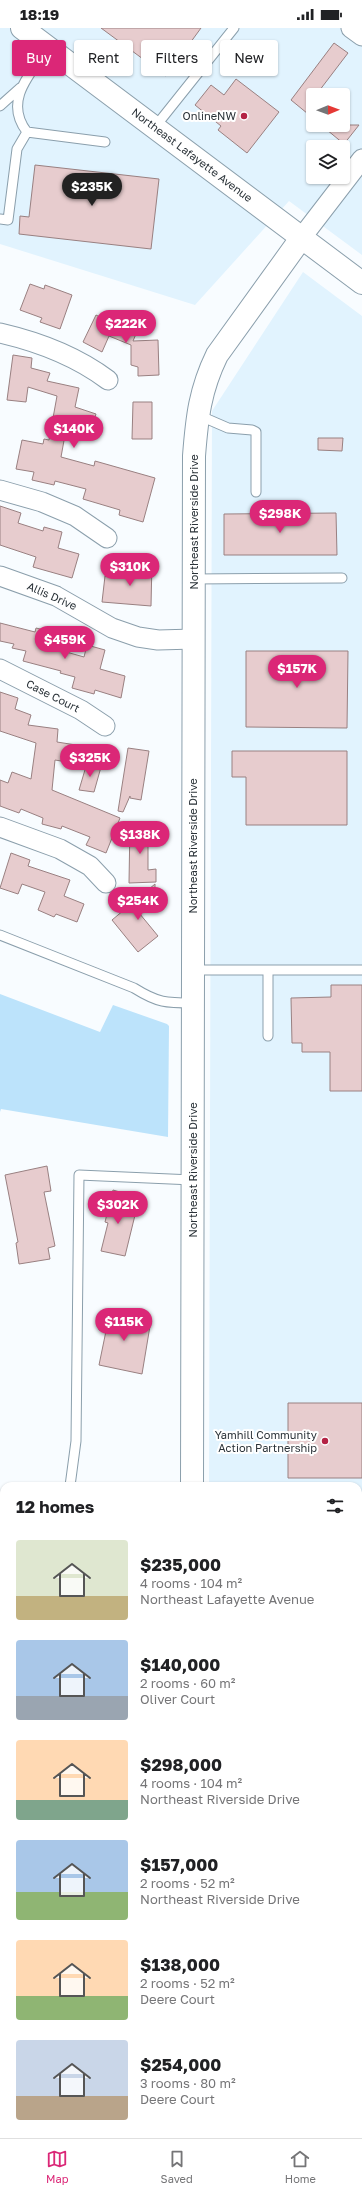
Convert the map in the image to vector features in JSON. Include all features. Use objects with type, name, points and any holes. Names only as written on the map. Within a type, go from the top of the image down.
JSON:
[{"type":"street","name":"Northeast Lafayette Avenue","points":[[22,28],[38,40]]},
{"type":"street","points":[[351,28],[362,36]]},
{"type":"street","name":"Northeast Lafayette Avenue","points":[[66,61],[362,283]]},
{"type":"street","points":[[302,237],[362,159]]},
{"type":"street","name":"Northeast Riverside Drive","points":[[192,1482],[194,456],[197,414],[207,376],[217,355],[302,237]]},
{"type":"street","points":[[0,333],[48,347],[90,366],[108,380]]},
{"type":"street","points":[[0,490],[42,502],[75,516],[107,538]]},
{"type":"street","name":"Allis Drive","points":[[0,576],[56,596],[112,628],[138,637],[158,640],[194,639]]},
{"type":"street","name":"Case Court","points":[[0,670],[81,710],[105,726]]},
{"type":"street","points":[[0,827],[60,849],[90,866],[106,883]]},
{"type":"lane","points":[[155,127],[234,28]]},
{"type":"lane","points":[[0,106],[20,88],[28,76]]},
{"type":"lane","points":[[20,88],[18,107],[19,122],[27,132],[105,142]]},
{"type":"lane","points":[[0,219],[8,220],[17,150],[27,132]]},
{"type":"lane","points":[[197,414],[228,428],[256,432],[256,492]]},
{"type":"lane","points":[[194,579],[342,578]]},
{"type":"lane","points":[[0,935],[134,988],[151,998],[164,1003],[193,1003]]},
{"type":"lane","points":[[193,970],[362,970]]},
{"type":"lane","points":[[268,970],[268,1036]]},
{"type":"lane","points":[[71,1482],[76,1441],[79,1175],[193,1180]]},
{"type":"shaded area","points":[[0,28],[362,28],[362,255],[289,201],[195,305],[0,244]]},
{"type":"shaded area","points":[[303,272],[362,316],[362,1482],[209,1482],[212,411]]},
{"type":"shaded area","points":[[0,994],[100,1032],[113,1005],[167,1024],[169,1026],[168,1137],[1,1109],[0,1112]]},
{"type":"building","points":[[101,28],[201,28],[192,40],[141,40],[141,58],[133,52],[133,40],[117,40]]},
{"type":"building","points":[[334,43],[348,53],[321,88],[306,88],[306,112],[291,100]]},
{"type":"building","name":"OnlineNW","points":[[236,79],[279,112],[247,153],[218,130],[221,126],[195,105],[211,85],[224,95]]},
{"type":"building","points":[[350,125],[359,125],[347,140],[339,140],[329,132],[350,132]]},
{"type":"building","points":[[35,165],[159,179],[151,249],[19,234],[20,216],[29,217]]},
{"type":"building","points":[[30,284],[44,289],[45,285],[72,295],[60,329],[40,322],[42,318],[20,310]]},
{"type":"building","points":[[96,315],[122,328],[125,321],[139,327],[133,341],[158,340],[159,375],[138,376],[138,367],[131,365],[131,345],[109,336],[102,352],[83,342]]},
{"type":"building","points":[[13,355],[32,358],[31,368],[50,373],[47,381],[79,388],[75,407],[96,414],[90,432],[67,424],[61,457],[94,466],[95,461],[155,478],[143,522],[119,515],[120,510],[83,499],[86,489],[55,481],[54,485],[32,480],[34,472],[16,469],[22,440],[43,444],[44,439],[49,440],[57,396],[28,387],[26,402],[7,400]]},
{"type":"building","points":[[133,402],[152,402],[152,439],[132,439]]},
{"type":"building","points":[[318,438],[343,438],[342,451],[318,450]]},
{"type":"building","points":[[0,506],[21,513],[18,523],[43,531],[44,527],[62,532],[58,548],[79,554],[72,578],[33,567],[36,557],[0,545]]},
{"type":"building","points":[[336,513],[337,555],[224,555],[224,514]]},
{"type":"building","points":[[139,561],[152,561],[151,606],[102,602],[105,576],[131,578],[131,572],[139,573]]},
{"type":"building","points":[[0,623],[35,632],[36,628],[56,633],[52,648],[84,657],[87,645],[105,650],[100,669],[125,676],[121,698],[95,690],[94,694],[72,688],[75,677],[60,673],[61,671],[23,661],[26,651],[12,648],[14,644],[0,641]]},
{"type":"building","points":[[246,651],[348,651],[347,728],[246,727]]},
{"type":"building","points":[[0,692],[18,698],[15,709],[31,715],[28,725],[58,729],[57,742],[76,745],[73,763],[55,760],[52,790],[120,818],[106,853],[86,845],[90,837],[62,826],[61,829],[42,824],[43,818],[21,809],[19,813],[0,806],[0,780],[8,783],[12,772],[31,779],[36,743],[0,731]]},
{"type":"building","points":[[128,748],[149,751],[141,800],[130,798],[130,796],[123,812],[118,811]]},
{"type":"building","points":[[232,751],[347,751],[347,825],[246,825],[246,777],[232,777]]},
{"type":"building","points":[[87,763],[101,767],[94,792],[79,790]]},
{"type":"building","points":[[130,822],[148,822],[148,870],[156,869],[156,882],[129,883]]},
{"type":"building","points":[[11,853],[30,860],[28,866],[70,880],[64,896],[84,904],[77,922],[56,914],[54,917],[38,910],[45,892],[22,884],[18,894],[0,888]]},
{"type":"building","points":[[155,884],[155,908],[135,908],[158,936],[138,952],[112,920]]},
{"type":"building","points":[[331,985],[362,985],[362,1091],[330,1091],[330,1052],[302,1052],[302,1043],[292,1043],[291,998],[331,997]]},
{"type":"building","points":[[47,1166],[51,1191],[44,1192],[55,1246],[48,1248],[50,1259],[19,1264],[16,1243],[18,1242],[5,1175]]},
{"type":"building","points":[[113,1190],[130,1195],[127,1208],[136,1211],[125,1256],[101,1251],[108,1223],[105,1222]]},
{"type":"building","points":[[103,1310],[151,1320],[142,1374],[99,1365],[106,1331],[99,1330]]},
{"type":"building","name":"Yamhill Community Action Partnership","points":[[288,1403],[362,1403],[362,1478],[288,1478]]},
{"type":"place","name":"OnlineNW","points":[[244,116]]},
{"type":"place","name":"Yamhill Community Action Partnership","points":[[325,1441]]}]
